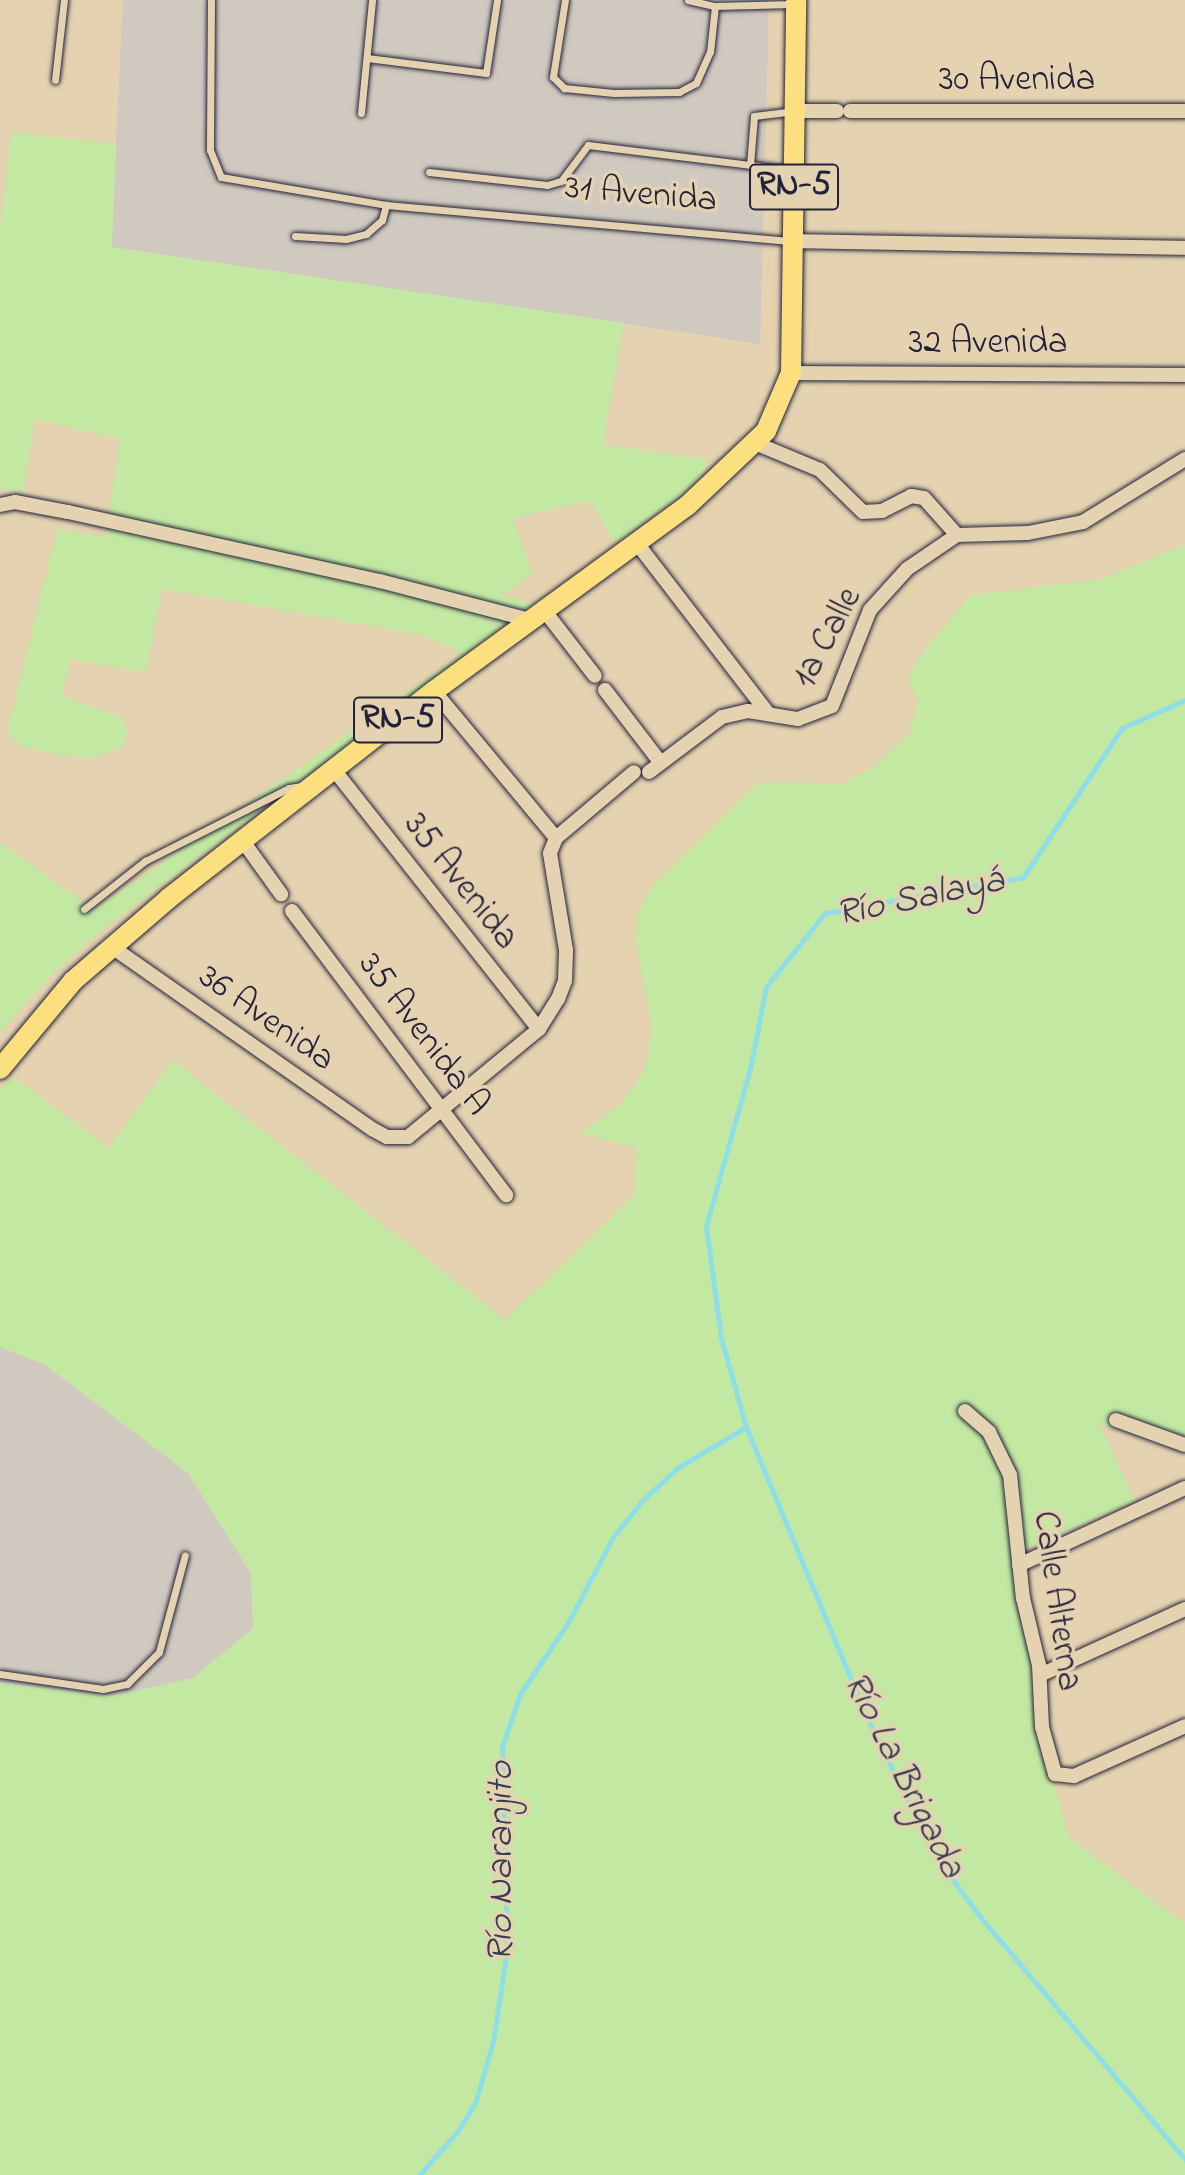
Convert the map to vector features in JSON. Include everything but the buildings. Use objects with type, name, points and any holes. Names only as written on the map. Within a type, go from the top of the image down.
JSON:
[{"type":"main road","name":"RN-5","points":[[0,1069],[73,981],[112,947],[434,691],[687,506],[755,443],[778,412],[791,373],[796,2]]},
{"type":"street","name":"30 Avenida","points":[[795,111],[1185,111]]},
{"type":"street","name":"31 Avenida","points":[[794,241],[1185,248]]},
{"type":"street","name":"32 Avenida","points":[[791,373],[1185,375]]},
{"type":"street","points":[[755,443],[820,470],[863,512],[882,511],[911,496],[924,498],[957,535],[1028,533],[1083,522],[1185,459]]},
{"type":"street","points":[[0,505],[15,502],[68,512],[537,615],[595,676]]},
{"type":"street","name":"1a Calle","points":[[605,690],[655,767],[722,717],[767,712],[798,719],[832,706],[870,610],[907,569],[957,535]]},
{"type":"street","points":[[636,542],[767,712]]},
{"type":"street","points":[[434,691],[556,838]]},
{"type":"street","name":"35 Avenida","points":[[335,771],[539,1029]]},
{"type":"street","points":[[441,1110],[539,1029],[565,981],[566,950],[550,865],[556,838],[634,772]]},
{"type":"street","points":[[245,844],[281,894]]},
{"type":"street","name":"35 Avenida A","points":[[292,911],[506,1195]]},
{"type":"street","name":"36 Avenida","points":[[112,947],[387,1137],[408,1137],[441,1110]]},
{"type":"street","name":"Calle Alterna","points":[[965,1411],[989,1432],[1006,1460],[1019,1565],[1040,1675],[1042,1727],[1053,1771],[1065,1778],[1185,1726]]},
{"type":"street","points":[[1116,1420],[1185,1445]]},
{"type":"street","points":[[1019,1565],[1185,1488]]},
{"type":"street","points":[[1040,1675],[1185,1609]]},
{"type":"lane","points":[[55,80],[64,0]]},
{"type":"lane","name":"31 Avenida","points":[[211,0],[210,150],[221,177],[386,205],[765,234],[794,241]]},
{"type":"lane","points":[[361,113],[372,0]]},
{"type":"lane","points":[[367,58],[486,73],[497,0]]},
{"type":"lane","points":[[565,0],[553,77],[564,88],[614,93],[679,92],[696,83],[710,52],[715,6]]},
{"type":"lane","points":[[688,0],[715,6],[796,2]]},
{"type":"lane","points":[[750,165],[754,116],[795,111]]},
{"type":"lane","points":[[429,172],[547,185],[561,181],[588,145],[794,171]]},
{"type":"lane","points":[[295,236],[346,239],[366,234],[382,220],[386,205]]},
{"type":"lane","points":[[84,909],[145,861],[289,788],[316,785]]},
{"type":"lane","points":[[0,1674],[103,1689],[127,1684],[159,1652],[185,1555]]},
{"type":"shaded area","points":[[123,0],[769,0],[760,344],[111,247]]},
{"type":"shaded area","points":[[0,1347],[44,1364],[188,1473],[251,1573],[253,1629],[193,1678],[114,1696],[0,1683]]},
{"type":"green space","points":[[11,132],[116,144],[112,247],[624,323],[603,444],[708,460],[700,481],[614,543],[591,501],[512,518],[533,573],[501,595],[535,604],[98,933],[50,976],[0,1033],[0,842],[94,910],[462,654],[428,636],[162,589],[146,672],[70,659],[62,696],[123,718],[128,733],[122,747],[92,758],[59,755],[21,746],[7,733],[57,529],[106,537],[120,439],[35,419],[23,494],[0,489],[0,231]]},
{"type":"green space","points":[[1185,545],[1185,1452],[1099,1424],[1135,1501],[1019,1552],[1040,1729],[1069,1838],[1185,1924],[1185,2175],[0,2175],[0,1683],[114,1696],[193,1678],[253,1628],[251,1573],[188,1473],[44,1364],[0,1347],[0,1089],[13,1077],[109,1148],[172,1060],[505,1320],[635,1195],[636,1147],[581,1133],[620,1105],[645,1069],[652,1028],[636,942],[638,912],[654,885],[758,782],[842,784],[873,767],[911,732],[918,699],[908,678],[919,657],[971,595],[1099,580]]},
{"type":"waterway","name":"Río Salayá","points":[[1185,700],[1122,728],[1023,877],[825,913],[766,987],[751,1065],[706,1226],[721,1338],[746,1427],[867,1718],[935,1856],[981,1918],[1185,2159]]},
{"type":"waterway","name":"Río Naranjito","points":[[419,2175],[458,2131],[476,2101],[493,2041],[507,1951],[502,1747],[520,1694],[569,1621],[613,1537],[641,1502],[677,1468],[746,1427]]},
{"type":"water label","name":"Río La Brigada","points":[[902,1776]]}]
